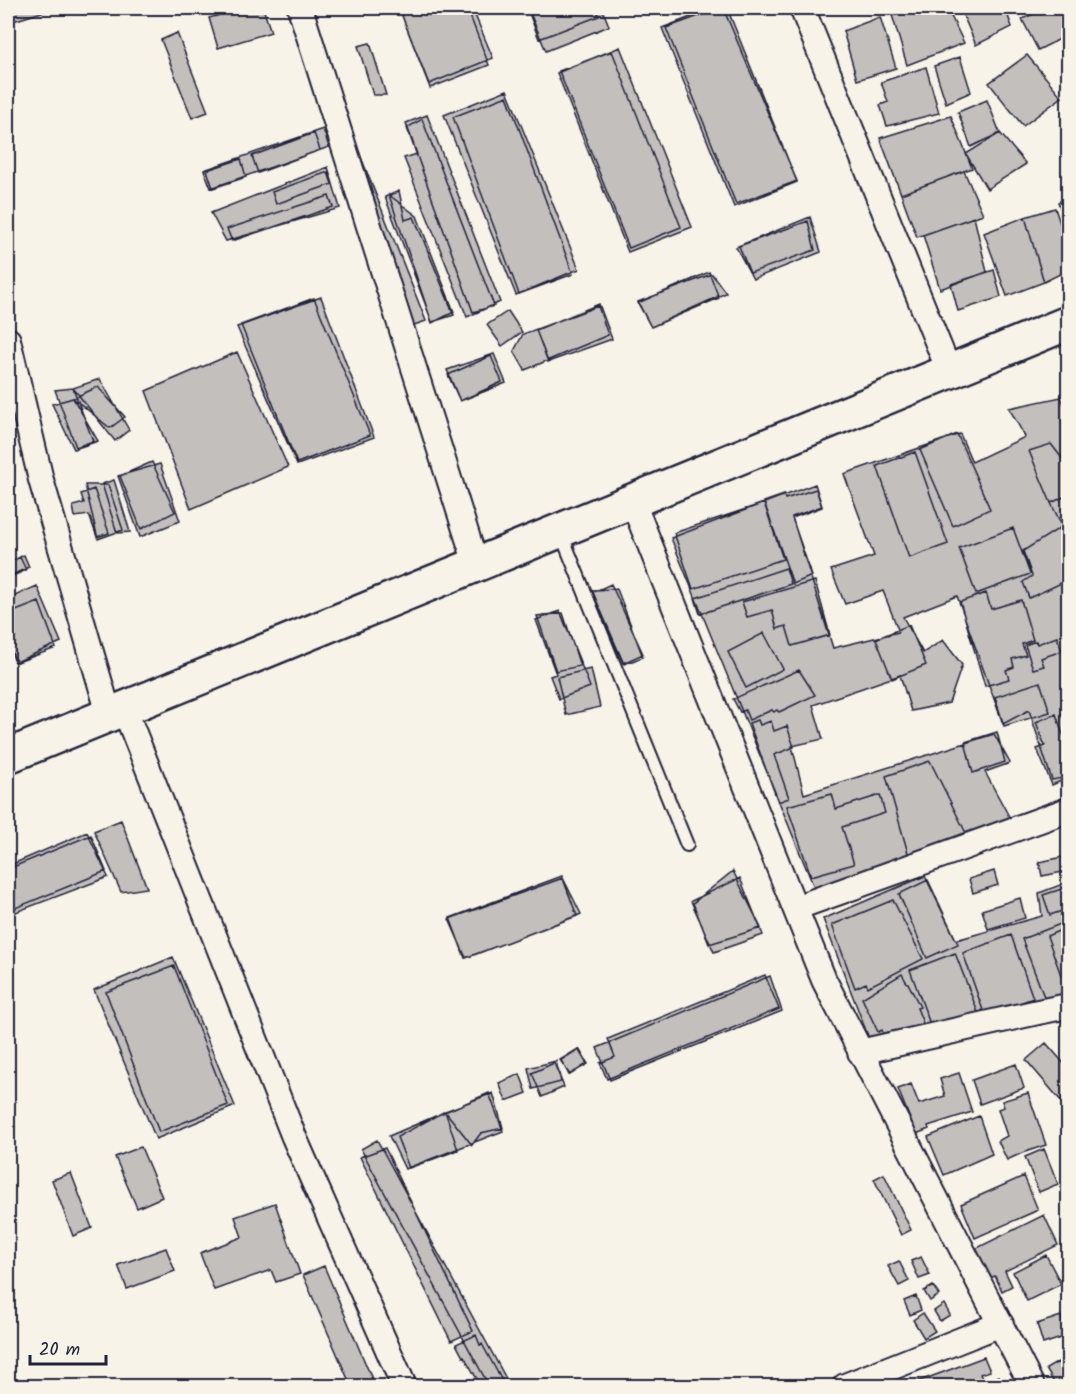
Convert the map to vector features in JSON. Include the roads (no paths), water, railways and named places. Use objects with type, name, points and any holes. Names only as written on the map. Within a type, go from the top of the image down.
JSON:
[{"type":"main road","points":[[8,756],[1068,323]]},
{"type":"street","points":[[300,8],[476,564]]},
{"type":"street","points":[[802,8],[949,371]]},
{"type":"street","points":[[8,340],[41,480],[117,711],[294,1137],[404,1386]]},
{"type":"street","points":[[632,500],[824,980],[1032,1386]]},
{"type":"street","points":[[795,908],[1068,810]]},
{"type":"street","points":[[860,1052],[1068,1006]]},
{"type":"street","points":[[847,1386],[1001,1324]]},
{"type":"lane","points":[[559,530],[687,845]]}]
